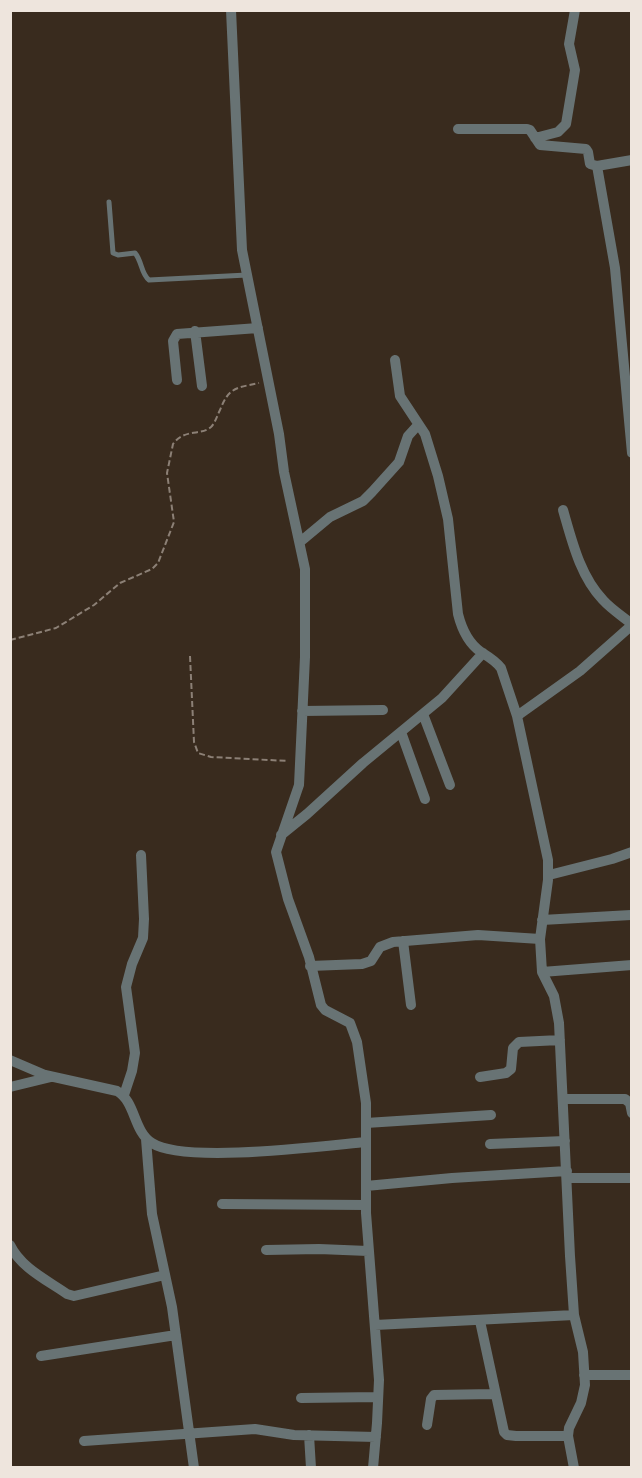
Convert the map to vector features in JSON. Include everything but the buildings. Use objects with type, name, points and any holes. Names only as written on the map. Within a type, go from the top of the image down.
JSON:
[{"type":"street","points":[[231,10],[241,239],[279,434],[284,472],[300,542],[306,588],[297,794],[276,852],[321,1005],[325,1010],[350,1023],[353,1027],[366,1103],[368,1251],[378,1353],[378,1397],[373,1467]]},
{"type":"street","points":[[536,138],[558,132],[566,124],[575,70],[569,44],[575,10]]},
{"type":"street","points":[[458,129],[530,130],[540,145],[586,149],[590,164],[597,166],[632,160]]},
{"type":"street","points":[[597,166],[615,268],[632,453]]},
{"type":"street","points":[[177,380],[173,341],[177,334],[258,328]]},
{"type":"street","points":[[195,331],[202,386]]},
{"type":"street","points":[[395,360],[400,396],[425,434],[448,519],[458,614],[462,628],[470,642],[501,668],[517,716],[548,860],[549,874],[540,939],[542,972],[556,1004],[560,1040],[574,1315],[583,1352],[583,1396],[568,1436],[574,1467]]},
{"type":"street","points":[[300,542],[330,517],[363,501],[399,462],[408,436],[418,425]]},
{"type":"street","points":[[517,716],[580,671],[632,625],[609,606],[594,589],[575,552],[563,510]]},
{"type":"street","points":[[281,835],[442,698],[483,653]]},
{"type":"street","points":[[302,711],[383,710]]},
{"type":"street","points":[[423,714],[450,785]]},
{"type":"street","points":[[401,732],[425,799]]},
{"type":"street","points":[[549,874],[632,852]]},
{"type":"street","points":[[141,855],[143,938],[132,964],[126,987],[135,1053],[124,1095],[140,1132],[155,1145],[172,1150],[205,1152],[252,1152],[366,1142]]},
{"type":"street","points":[[542,920],[631,915]]},
{"type":"street","points":[[310,966],[371,962],[380,947],[403,941],[478,935],[540,939]]},
{"type":"street","points":[[403,941],[411,1005]]},
{"type":"street","points":[[542,972],[632,965]]},
{"type":"street","points":[[480,1077],[506,1073],[511,1069],[513,1048],[519,1042],[560,1040]]},
{"type":"street","points":[[10,1060],[54,1077],[93,1084],[124,1095]]},
{"type":"street","points":[[10,1087],[54,1077]]},
{"type":"street","points":[[564,1099],[625,1100],[630,1103],[632,1113]]},
{"type":"street","points":[[366,1123],[491,1115]]},
{"type":"street","points":[[146,1139],[152,1214],[176,1335],[194,1467]]},
{"type":"street","points":[[490,1144],[566,1141]]},
{"type":"street","points":[[366,1186],[452,1178],[567,1174],[632,1178]]},
{"type":"street","points":[[222,1204],[366,1205]]},
{"type":"street","points":[[10,1245],[26,1267],[67,1294],[74,1296],[165,1275]]},
{"type":"street","points":[[266,1250],[368,1251]]},
{"type":"street","points":[[375,1325],[574,1315]]},
{"type":"street","points":[[480,1321],[501,1424],[507,1435],[568,1436]]},
{"type":"street","points":[[41,1356],[176,1335]]},
{"type":"street","points":[[584,1376],[632,1375]]},
{"type":"street","points":[[427,1425],[431,1399],[434,1395],[494,1394]]},
{"type":"street","points":[[301,1398],[378,1397]]},
{"type":"street","points":[[84,1441],[255,1429],[278,1431],[288,1435],[376,1437]]},
{"type":"street","points":[[309,1435],[311,1467]]},
{"type":"lane","points":[[109,202],[113,253],[137,255],[145,276],[149,280],[247,276]]},
{"type":"path","points":[[10,639],[56,628],[94,605],[120,583],[152,569],[158,563],[174,522],[167,473],[173,444],[177,438],[206,430],[212,426],[228,393],[235,388],[268,382]]},
{"type":"path","points":[[190,656],[194,742],[198,753],[211,758],[300,762]]}]
